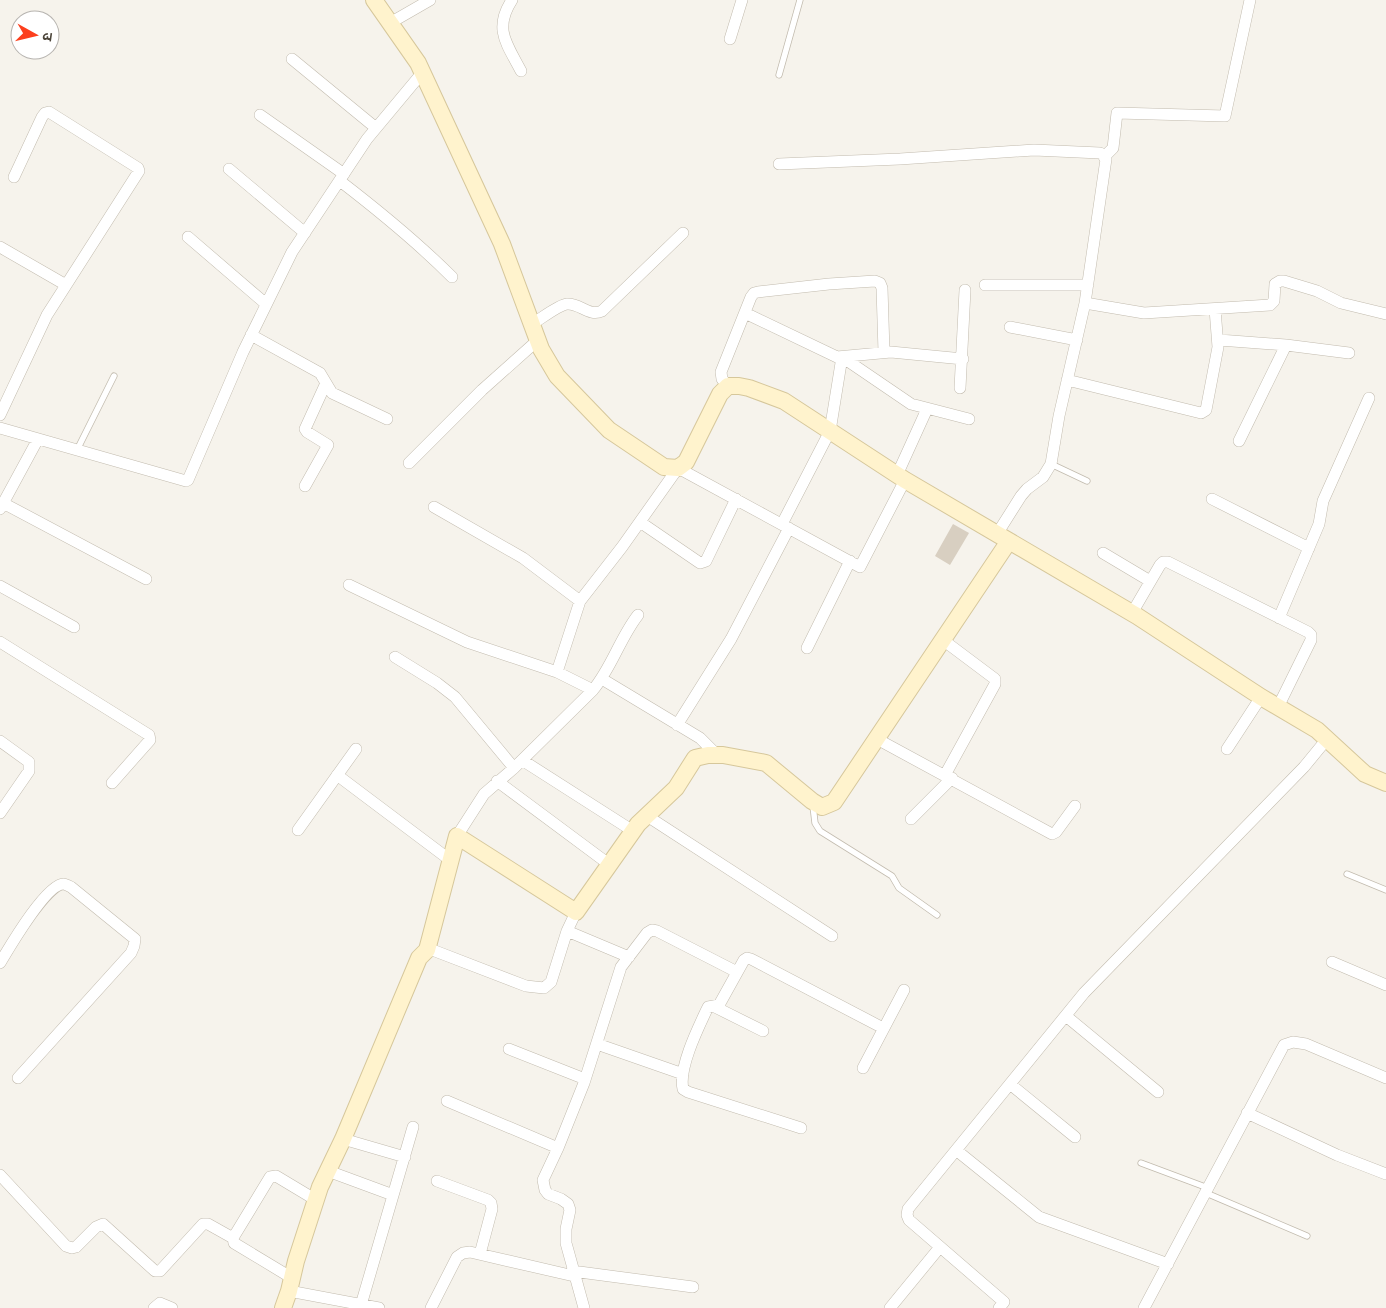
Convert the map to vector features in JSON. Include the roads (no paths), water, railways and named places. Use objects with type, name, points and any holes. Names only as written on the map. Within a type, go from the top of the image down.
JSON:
[{"type":"street","points":[[374,0],[418,63],[502,244],[541,349],[557,376],[609,430],[664,467],[678,468],[860,567],[901,477],[927,409]]},
{"type":"street","points":[[390,23],[430,0]]},
{"type":"street","points":[[512,0],[505,10],[502,32],[521,71]]},
{"type":"street","points":[[730,39],[742,0]]},
{"type":"street","points":[[1104,156],[1113,148],[1117,113],[1225,116],[1250,0]]},
{"type":"street","points":[[292,59],[376,128]]},
{"type":"street","points":[[0,428],[188,480],[251,335],[292,252],[376,128],[422,72]]},
{"type":"street","points":[[0,416],[47,315],[138,174],[138,168],[49,112],[45,113],[42,117],[14,177]]},
{"type":"street","points":[[260,115],[342,177],[422,246],[452,277]]},
{"type":"street","points":[[426,950],[435,951],[526,986],[544,988],[551,982],[567,931],[576,912],[633,831],[676,788],[695,758],[717,755],[766,763],[822,807],[834,802],[943,640],[1003,537],[1021,496],[1043,477],[1051,464],[1067,380],[1085,303],[1106,159],[1104,156],[1100,153],[1034,150],[900,159],[780,164]]},
{"type":"street","points":[[230,169],[305,233]]},
{"type":"street","points":[[532,324],[563,305],[575,305],[597,313],[602,311],[683,233]]},
{"type":"street","points":[[188,237],[266,304]]},
{"type":"street","points":[[0,247],[66,285]]},
{"type":"street","points":[[728,386],[722,379],[721,372],[751,297],[754,293],[758,292],[829,284],[875,281],[880,283],[882,288],[884,352]]},
{"type":"street","points":[[1085,303],[1144,313],[1270,305],[1274,301],[1275,284],[1280,281],[1298,284],[1341,302],[1386,314]]},
{"type":"street","points":[[985,285],[1088,285]]},
{"type":"street","points":[[960,388],[965,290]]},
{"type":"street","points":[[1067,380],[1201,413],[1206,410],[1218,340],[1215,309]]},
{"type":"street","points":[[745,313],[842,357],[884,352],[962,359]]},
{"type":"street","points":[[1010,327],[1077,340]]},
{"type":"street","points":[[251,335],[320,373],[332,393],[387,419]]},
{"type":"street","points":[[409,463],[482,390],[538,340]]},
{"type":"street","points":[[1218,340],[1348,352]]},
{"type":"street","points":[[1239,441],[1286,345]]},
{"type":"street","points":[[842,357],[911,404],[970,419]]},
{"type":"street","points":[[677,725],[731,638],[830,431],[842,357]]},
{"type":"street","points":[[305,486],[328,445],[305,429],[326,383]]},
{"type":"street","points":[[557,672],[580,600],[640,522],[678,468],[686,462],[720,394],[728,386],[739,386],[784,401],[901,477],[1132,613],[1261,697],[1318,730],[1365,774],[1386,783]]},
{"type":"street","points":[[1279,618],[1309,548],[1318,524],[1323,501],[1369,398]]},
{"type":"street","points":[[38,439],[2,506],[146,579]]},
{"type":"street","points":[[640,522],[700,563],[703,563],[706,561],[736,499]]},
{"type":"street","points":[[1212,499],[1309,548]]},
{"type":"street","points":[[434,506],[523,558],[580,600]]},
{"type":"street","points":[[1103,553],[1150,581]]},
{"type":"street","points":[[807,648],[850,561]]},
{"type":"street","points":[[1132,613],[1160,565],[1163,562],[1168,562],[1308,632],[1311,635],[1311,640],[1278,707]]},
{"type":"street","points":[[349,585],[467,642],[557,672],[593,690]]},
{"type":"street","points":[[0,586],[74,627]]},
{"type":"street","points":[[283,1308],[316,1200],[419,958],[426,950],[457,836],[480,799],[593,690],[602,679],[629,626],[638,615]]},
{"type":"street","points":[[911,819],[949,777],[996,679],[943,640]]},
{"type":"street","points":[[0,642],[150,735],[150,740],[112,784]]},
{"type":"street","points":[[395,657],[437,683],[455,697],[518,764],[633,831]]},
{"type":"street","points":[[602,679],[700,738],[717,755]]},
{"type":"street","points":[[1227,748],[1261,697]]},
{"type":"street","points":[[877,739],[1052,834],[1056,832],[1075,806]]},
{"type":"street","points":[[999,1308],[1004,1302],[909,1220],[907,1215],[908,1209],[1084,993],[1304,767],[1327,739]]},
{"type":"street","points":[[0,741],[29,762],[30,766],[30,771],[0,813]]},
{"type":"street","points":[[298,830],[356,749]]},
{"type":"street","points":[[337,775],[450,860]]},
{"type":"street","points":[[497,781],[610,865]]},
{"type":"street","points":[[647,816],[832,936]]},
{"type":"street","points":[[457,836],[576,912]]},
{"type":"street","points":[[0,963],[29,917],[51,891],[64,884],[71,887],[135,939],[131,953],[18,1078]]},
{"type":"street","points":[[584,1308],[573,1274],[566,1242],[566,1229],[570,1210],[568,1204],[548,1194],[543,1185],[543,1180],[558,1148],[585,1079],[621,967],[647,933],[652,930],[737,972]]},
{"type":"street","points":[[567,931],[629,957]]},
{"type":"street","points":[[715,1007],[719,1005],[746,958],[883,1028]]},
{"type":"street","points":[[1332,962],[1386,985]]},
{"type":"street","points":[[863,1068],[904,990]]},
{"type":"street","points":[[763,1031],[712,1005],[708,1007],[692,1042],[683,1074],[683,1089],[801,1128]]},
{"type":"street","points":[[1066,1016],[1158,1092]]},
{"type":"street","points":[[1144,1308],[1284,1045],[1293,1042],[1306,1044],[1386,1078]]},
{"type":"street","points":[[597,1044],[683,1074]]},
{"type":"street","points":[[509,1049],[585,1079]]},
{"type":"street","points":[[1010,1084],[1075,1137]]},
{"type":"street","points":[[447,1101],[558,1148]]},
{"type":"street","points":[[1247,1113],[1337,1155],[1386,1174]]},
{"type":"street","points":[[361,1305],[413,1127]]},
{"type":"street","points":[[343,1139],[404,1157]]},
{"type":"street","points":[[956,1150],[1040,1217],[1168,1264]]},
{"type":"street","points":[[328,1171],[393,1195]]},
{"type":"street","points":[[0,1175],[66,1246],[76,1247],[96,1227],[103,1224],[155,1271],[160,1271],[203,1224],[208,1224],[233,1238],[234,1243],[291,1284],[361,1305],[379,1308]]},
{"type":"street","points":[[233,1238],[270,1177],[276,1176],[316,1200]]},
{"type":"street","points":[[436,1181],[488,1200],[491,1204],[492,1209],[480,1254]]},
{"type":"street","points":[[890,1308],[940,1247]]},
{"type":"street","points":[[431,1308],[457,1257],[463,1253],[470,1252],[573,1274],[693,1287]]},
{"type":"street","points":[[154,1308],[160,1303],[172,1308]]},
{"type":"lane","points":[[779,75],[800,0]]},
{"type":"lane","points":[[77,450],[114,376]]},
{"type":"lane","points":[[1051,464],[1087,481]]},
{"type":"lane","points":[[812,801],[816,823],[820,831],[892,876],[899,888],[937,915]]},
{"type":"lane","points":[[1346,874],[1386,890]]},
{"type":"lane","points":[[1142,1163],[1307,1236]]}]
